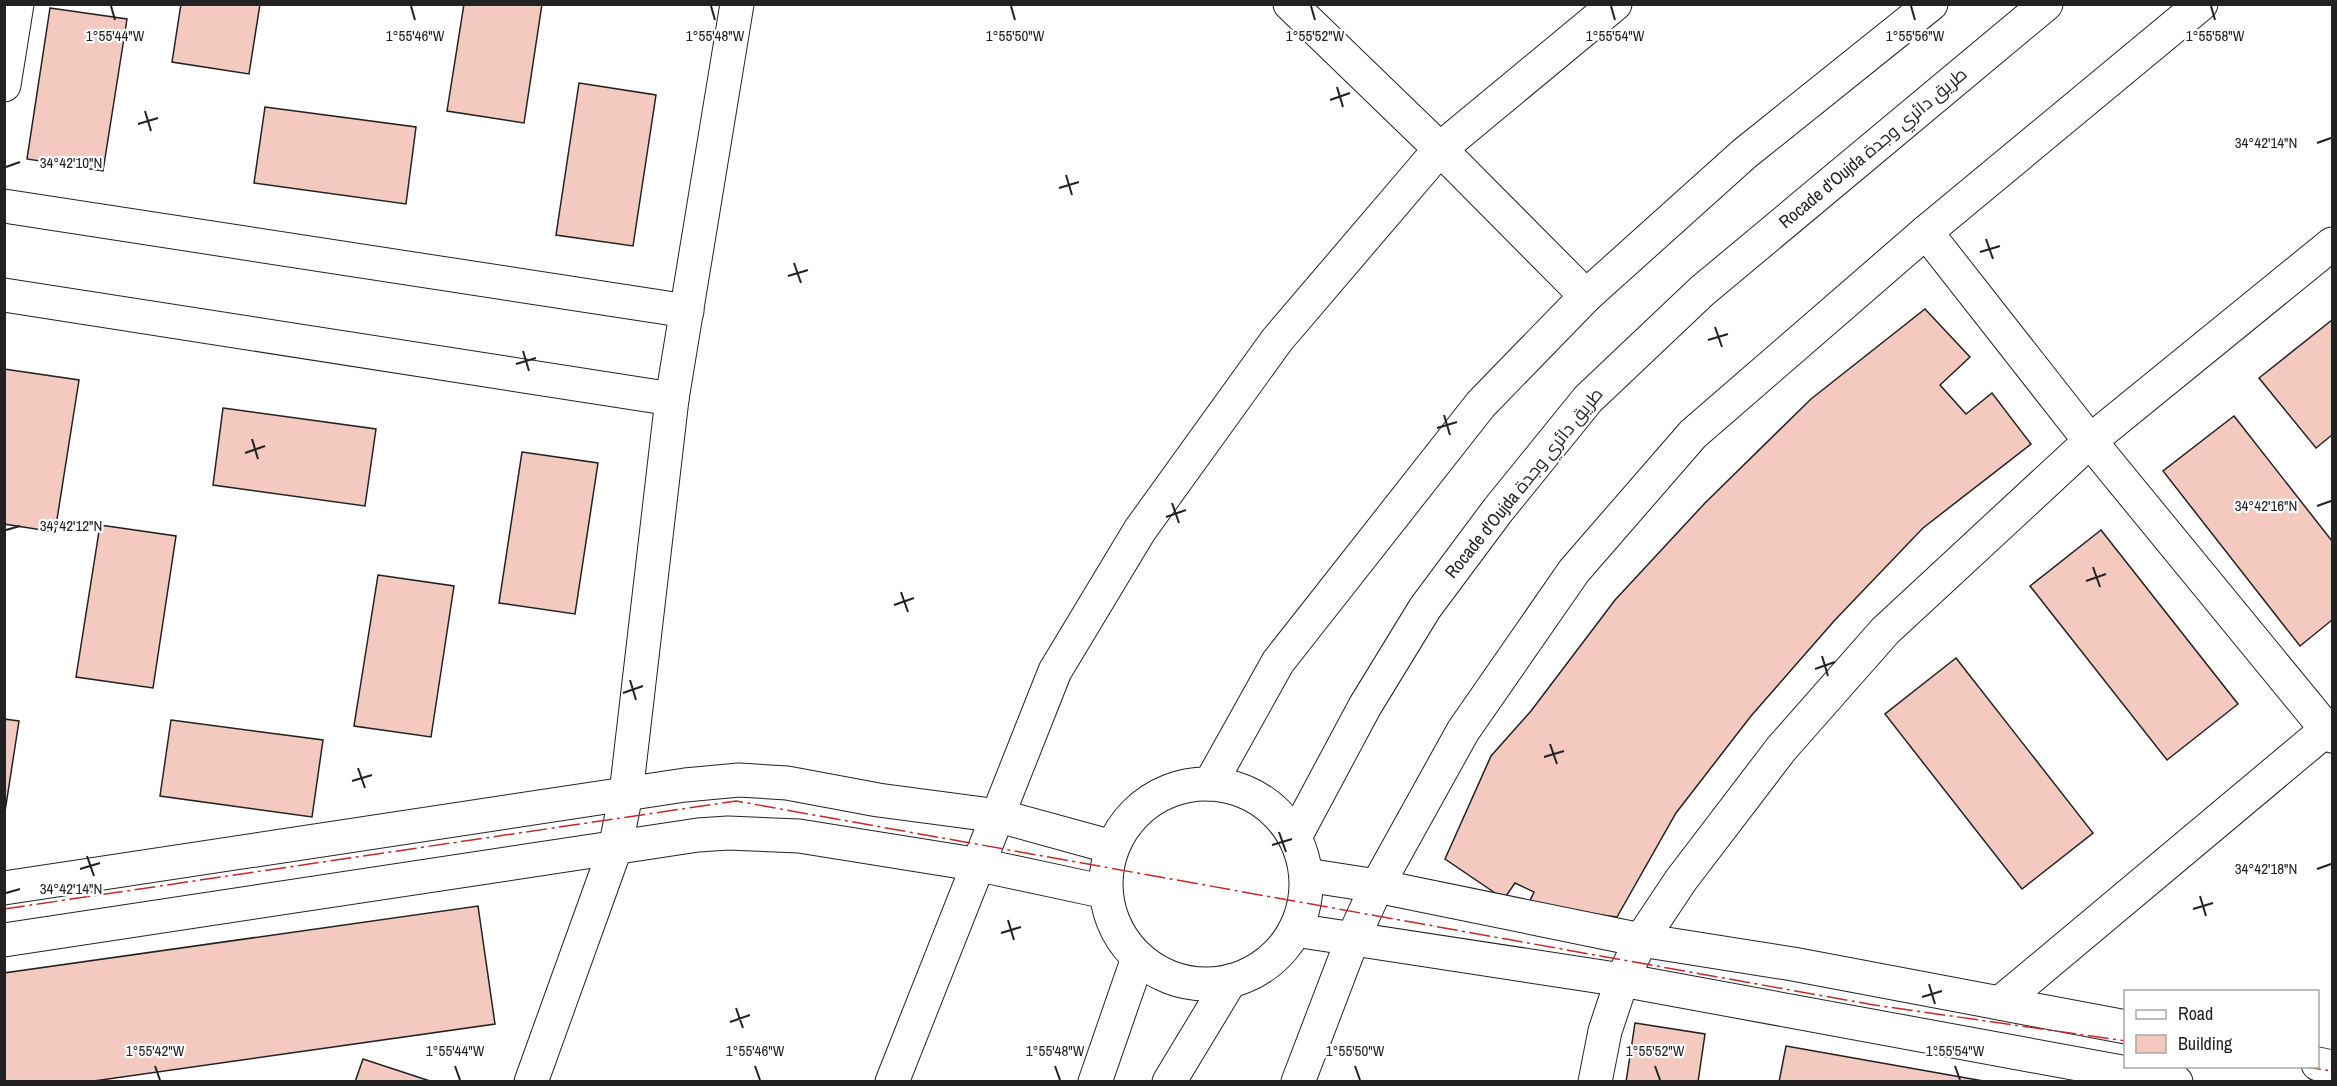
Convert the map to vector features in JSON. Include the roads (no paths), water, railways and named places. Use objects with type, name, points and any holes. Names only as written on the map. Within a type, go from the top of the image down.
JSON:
[{"type":"main road","points":[[4,85],[17,4]]},
{"type":"main road","points":[[531,1082],[615,849],[626,794],[672,399],[737,4]]},
{"type":"main road","points":[[1290,4],[1440,149],[1586,296]]},
{"type":"main road","points":[[892,1082],[980,865],[1055,671],[1140,530],[1277,340],[1440,149],[1615,4]]},
{"type":"main road","points":[[1210,784],[1278,662],[1482,404],[1586,296],[1744,154],[1931,4]]},
{"type":"main road","name":"Rocade d'Oujda طريق دائري وجدة","points":[[1294,837],[1365,706],[1425,608],[1498,510],[1588,399],[1702,291],[2046,4]]},
{"type":"main road","points":[[1298,1082],[1353,938],[1377,886],[1462,731],[1574,570],[1693,434],[1926,232],[2201,4]]},
{"type":"main road","points":[[4,206],[687,311]]},
{"type":"main road","points":[[1926,232],[2090,441],[2331,730],[2000,1003]]},
{"type":"main road","points":[[1595,1082],[1605,1031],[1622,980],[1641,940],[1681,880],[1780,749],[1885,631],[2090,441],[2332,244]]},
{"type":"main road","points":[[4,295],[672,399]]},
{"type":"main road","points":[[4,888],[685,785],[739,780],[787,783],[878,800],[999,816],[1112,847]]},
{"type":"main road","points":[[1210,784],[1236,789],[1260,799],[1280,816],[1294,837],[1302,855],[1306,875],[1306,894],[1302,912],[1295,930],[1278,953],[1256,970],[1230,981],[1205,984],[1180,981],[1158,972],[1138,958],[1115,928],[1106,892],[1106,869],[1112,847],[1129,820],[1152,800],[1180,788],[1210,784]]},
{"type":"main road","points":[[4,940],[698,835],[728,833],[768,834],[980,865],[1106,892]]},
{"type":"main road","points":[[1306,875],[1377,886],[1641,940],[1793,964],[2124,1027]]},
{"type":"main road","points":[[1295,930],[1622,980],[2176,1082]]},
{"type":"main road","points":[[1095,1082],[1138,958]]},
{"type":"main road","points":[[1169,1082],[1230,981]]}]
